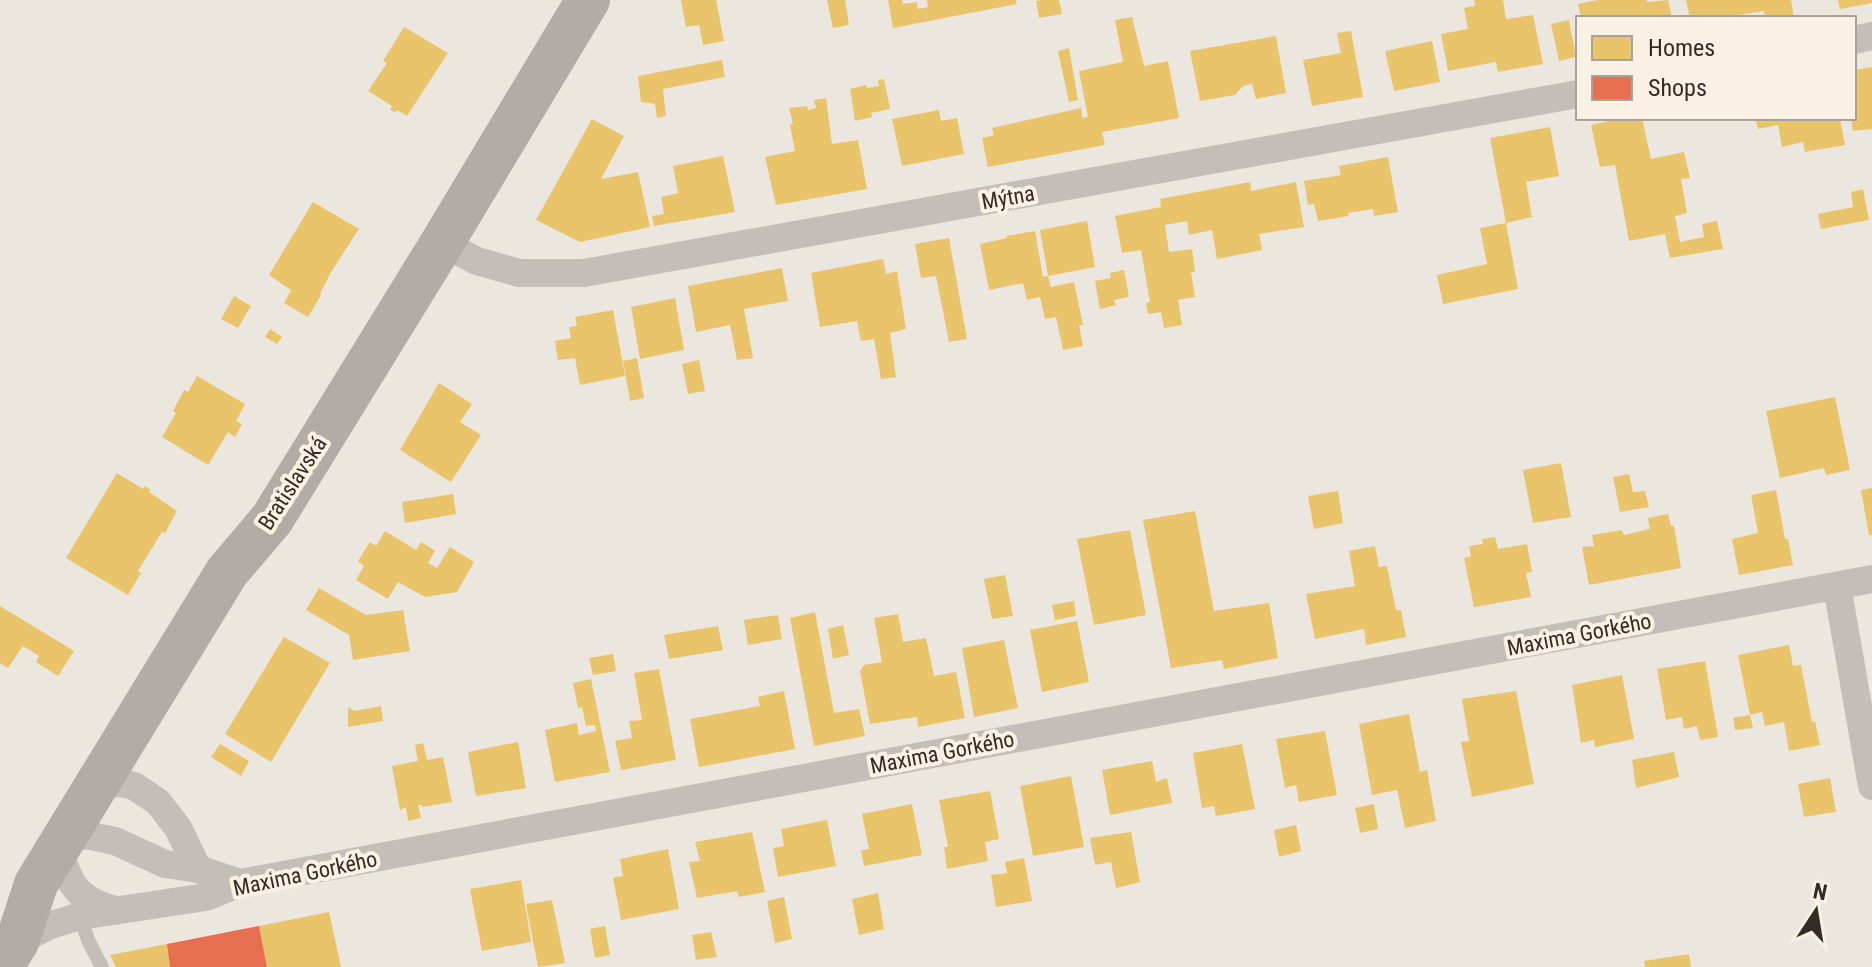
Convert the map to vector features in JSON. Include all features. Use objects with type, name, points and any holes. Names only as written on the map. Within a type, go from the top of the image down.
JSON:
[{"type":"main road","name":"Bratislavská","points":[[9,954],[36,884],[227,572],[272,519],[588,0]]},
{"type":"street","name":"Mýtna","points":[[442,243],[477,261],[519,273],[584,273],[1576,94]]},
{"type":"street","name":"Maxima Gorkého","points":[[9,954],[48,926],[80,916],[206,897],[240,883],[1872,579]]},
{"type":"street","points":[[1837,586],[1872,786]]},
{"type":"street","points":[[97,785],[122,783],[134,786],[158,802],[178,828],[198,869]]},
{"type":"street","points":[[121,911],[101,906],[79,894],[65,873],[63,841],[91,836],[115,841],[165,864],[198,869],[240,883]]},
{"type":"lane","points":[[80,916],[102,967]]},
{"type":"building: Homes","points":[[681,0],[716,0],[724,41],[703,45],[699,25],[686,27]]},
{"type":"building: Homes","points":[[827,0],[845,0],[849,25],[833,28]]},
{"type":"building: Homes","points":[[888,0],[902,0],[903,4],[917,2],[918,9],[928,7],[927,0],[1016,0],[1017,4],[893,28]]},
{"type":"building: Homes","points":[[1059,0],[1062,14],[1039,18],[1036,1]]},
{"type":"building: Homes","points":[[1474,0],[1503,0],[1506,19],[1533,15],[1543,64],[1498,72],[1496,62],[1448,71],[1441,34],[1468,29],[1464,8],[1475,6]]},
{"type":"building: Homes","points":[[1598,0],[1668,0],[1672,16],[1581,16],[1578,4]]},
{"type":"building: Homes","points":[[1686,0],[1791,0],[1794,16],[1765,16],[1764,11],[1733,16],[1690,16]]},
{"type":"building: Homes","points":[[1838,0],[1872,0],[1872,3],[1840,9]]},
{"type":"building: Homes","points":[[1132,17],[1144,66],[1168,61],[1179,118],[1102,132],[1105,145],[988,167],[982,138],[994,135],[992,128],[1081,108],[1082,118],[1088,117],[1079,71],[1123,62],[1115,20]]},
{"type":"building: Homes","points":[[1569,20],[1576,57],[1559,61],[1551,24]]},
{"type":"building: Homes","points":[[404,27],[448,53],[407,116],[397,110],[395,113],[390,109],[392,106],[368,91],[387,63],[383,61]]},
{"type":"building: Homes","points":[[1351,31],[1363,97],[1312,106],[1303,60],[1341,53],[1337,33]]},
{"type":"building: Homes","points":[[1276,36],[1286,93],[1256,99],[1252,84],[1243,86],[1235,95],[1200,101],[1190,51]]},
{"type":"building: Homes","points":[[1432,41],[1440,82],[1394,91],[1385,51]]},
{"type":"building: Homes","points":[[1069,48],[1078,100],[1069,102],[1058,51]]},
{"type":"building: Homes","points":[[722,60],[725,77],[663,89],[666,116],[657,118],[655,104],[641,102],[638,76]]},
{"type":"building: Homes","points":[[1872,67],[1872,129],[1853,131],[1851,120],[1856,120],[1856,70]]},
{"type":"building: Homes","points":[[884,79],[890,109],[855,121],[850,89],[879,86],[878,80]]},
{"type":"building: Homes","points":[[826,98],[832,144],[858,140],[867,189],[776,205],[765,157],[795,151],[789,108],[816,108],[814,100]]},
{"type":"building: Homes","points":[[939,110],[941,121],[957,118],[964,154],[902,166],[892,119]]},
{"type":"building: Homes","points":[[592,119],[624,136],[601,179],[638,172],[650,227],[580,242],[536,220]]},
{"type":"building: Homes","points":[[1642,120],[1651,159],[1684,152],[1690,178],[1681,179],[1687,213],[1675,216],[1680,242],[1704,237],[1702,224],[1717,221],[1723,249],[1670,258],[1665,234],[1629,241],[1615,165],[1600,167],[1591,125]]},
{"type":"building: Homes","points":[[1756,120],[1840,120],[1845,145],[1805,152],[1803,142],[1782,147],[1778,125],[1758,129]]},
{"type":"building: Homes","points":[[1550,127],[1559,176],[1526,182],[1532,217],[1506,223],[1490,138]]},
{"type":"building: Homes","points":[[723,156],[735,212],[654,226],[652,216],[664,214],[661,197],[678,193],[673,166]]},
{"type":"building: Homes","points":[[1388,157],[1398,212],[1374,216],[1373,209],[1318,221],[1314,204],[1308,205],[1304,181],[1341,175],[1339,166]]},
{"type":"building: Homes","points":[[1250,182],[1251,191],[1296,182],[1304,227],[1259,234],[1262,250],[1217,259],[1212,230],[1189,235],[1187,221],[1165,225],[1169,252],[1192,249],[1195,272],[1191,272],[1195,297],[1178,300],[1182,325],[1164,328],[1161,312],[1148,314],[1146,303],[1150,302],[1141,250],[1122,253],[1115,216],[1161,207],[1160,199]]},
{"type":"building: Homes","points":[[1863,189],[1869,220],[1821,229],[1818,214],[1853,207],[1851,192]]},
{"type":"building: Homes","points":[[313,202],[359,229],[331,272],[308,317],[284,303],[291,290],[269,275]]},
{"type":"building: Homes","points":[[1087,221],[1095,267],[1048,276],[1040,230]]},
{"type":"building: Homes","points":[[1506,223],[1518,289],[1443,304],[1437,275],[1487,264],[1480,228]]},
{"type":"building: Homes","points":[[1035,231],[1043,277],[1048,276],[1051,287],[1074,282],[1083,325],[1079,325],[1083,346],[1063,350],[1056,317],[1045,319],[1040,297],[1027,300],[1023,283],[989,290],[980,244]]},
{"type":"building: Homes","points":[[949,238],[967,339],[949,342],[936,276],[921,278],[915,244]]},
{"type":"building: Homes","points":[[883,259],[886,274],[897,271],[906,329],[890,333],[896,377],[881,379],[874,339],[861,341],[857,321],[820,327],[811,273]]},
{"type":"building: Homes","points":[[782,268],[788,301],[744,309],[753,358],[737,360],[730,325],[696,332],[688,286]]},
{"type":"building: Homes","points":[[1124,270],[1129,297],[1114,300],[1116,305],[1100,309],[1095,281],[1111,278],[1110,273]]},
{"type":"building: Homes","points":[[234,296],[251,306],[238,328],[221,319]]},
{"type":"building: Homes","points":[[675,298],[684,350],[640,359],[631,307]]},
{"type":"building: Homes","points":[[613,310],[625,376],[580,385],[575,358],[558,360],[555,341],[571,338],[569,327],[577,326],[575,317]]},
{"type":"building: Homes","points":[[270,329],[282,337],[277,344],[265,337]]},
{"type":"building: Homes","points":[[637,358],[644,398],[630,401],[623,361]]},
{"type":"building: Homes","points":[[699,360],[705,391],[688,394],[682,364]]},
{"type":"building: Homes","points":[[197,376],[245,404],[236,421],[242,424],[235,437],[228,432],[208,465],[162,437],[176,413],[173,411],[184,390],[188,392]]},
{"type":"building: Homes","points":[[439,383],[472,404],[460,422],[481,435],[451,482],[400,450]]},
{"type":"building: Homes","points":[[1835,397],[1850,470],[1826,475],[1824,468],[1780,478],[1766,411]]},
{"type":"building: Homes","points":[[1561,463],[1571,517],[1533,523],[1523,470]]},
{"type":"building: Homes","points":[[117,473],[143,489],[145,486],[177,511],[138,571],[141,573],[128,595],[66,558]]},
{"type":"building: Homes","points":[[1629,474],[1633,492],[1645,491],[1649,507],[1620,512],[1613,477]]},
{"type":"building: Homes","points":[[1872,488],[1872,535],[1869,535],[1861,490]]},
{"type":"building: Homes","points":[[1776,490],[1793,565],[1739,575],[1732,539],[1758,533],[1751,495]]},
{"type":"building: Homes","points":[[1338,491],[1343,523],[1314,529],[1308,496]]},
{"type":"building: Homes","points":[[453,494],[456,514],[405,523],[402,502]]},
{"type":"building: Homes","points":[[1195,511],[1214,611],[1269,603],[1278,658],[1224,669],[1222,660],[1171,668],[1143,520]]},
{"type":"building: Homes","points":[[1668,514],[1671,526],[1674,526],[1681,568],[1589,585],[1582,547],[1594,546],[1592,535],[1622,530],[1624,535],[1650,529],[1648,518]]},
{"type":"building: Homes","points":[[1130,530],[1146,615],[1094,625],[1077,539]]},
{"type":"building: Homes","points":[[385,531],[416,550],[421,542],[435,551],[428,563],[437,568],[450,547],[474,562],[457,592],[425,597],[398,582],[388,599],[356,580],[364,566],[358,561],[370,542],[376,546]]},
{"type":"building: Homes","points":[[1495,537],[1498,549],[1527,544],[1532,572],[1526,573],[1531,597],[1474,607],[1464,558],[1471,556],[1469,546],[1483,544],[1482,539]]},
{"type":"building: Homes","points":[[1375,546],[1379,567],[1387,566],[1396,610],[1401,610],[1406,637],[1366,645],[1364,629],[1315,639],[1306,594],[1355,586],[1349,551]]},
{"type":"building: Homes","points":[[1005,575],[1013,616],[992,619],[984,579]]},
{"type":"building: Homes","points":[[319,588],[366,615],[403,610],[410,651],[353,660],[349,635],[306,610]]},
{"type":"building: Homes","points":[[1074,601],[1076,616],[1055,620],[1052,605]]},
{"type":"building: Homes","points":[[0,606],[74,651],[58,676],[36,662],[39,656],[23,646],[8,668],[0,663]]},
{"type":"building: Homes","points":[[815,612],[834,713],[859,709],[865,736],[814,746],[790,618]]},
{"type":"building: Homes","points":[[898,614],[903,642],[926,638],[934,676],[956,672],[965,718],[918,727],[917,717],[870,724],[860,671],[864,665],[882,662],[874,618]]},
{"type":"building: Homes","points":[[778,615],[782,639],[748,645],[744,620]]},
{"type":"building: Homes","points":[[1077,621],[1089,682],[1042,692],[1030,630]]},
{"type":"building: Homes","points":[[843,625],[849,655],[833,659],[828,629]]},
{"type":"building: Homes","points":[[718,626],[723,650],[669,659],[664,635]]},
{"type":"building: Homes","points":[[284,637],[330,663],[271,762],[225,734]]},
{"type":"building: Homes","points":[[1004,640],[1018,708],[974,717],[962,648]]},
{"type":"building: Homes","points":[[1789,645],[1793,666],[1801,665],[1812,722],[1815,721],[1820,745],[1789,751],[1784,722],[1765,726],[1762,712],[1750,715],[1738,655]]},
{"type":"building: Homes","points":[[613,654],[616,671],[593,675],[589,658]]},
{"type":"building: Homes","points":[[1705,661],[1718,737],[1700,740],[1697,726],[1684,729],[1682,717],[1666,720],[1657,669]]},
{"type":"building: Homes","points":[[659,669],[676,760],[621,770],[615,741],[632,738],[629,721],[642,720],[634,673]]},
{"type":"building: Homes","points":[[1622,675],[1634,739],[1595,747],[1594,740],[1581,743],[1572,685]]},
{"type":"building: Homes","points":[[591,679],[610,772],[555,782],[545,730],[577,723],[579,735],[596,731],[595,725],[586,726],[582,707],[578,708],[573,683]]},
{"type":"building: Homes","points":[[784,691],[795,749],[699,767],[690,719],[760,706],[758,697]]},
{"type":"building: Homes","points":[[1516,691],[1534,784],[1472,797],[1461,742],[1469,741],[1462,699]]},
{"type":"building: Homes","points":[[381,706],[383,721],[348,727],[348,707],[354,711]]},
{"type":"building: Homes","points":[[1409,714],[1420,772],[1427,770],[1436,821],[1405,828],[1397,790],[1372,795],[1359,724]]},
{"type":"building: Homes","points":[[1750,715],[1753,728],[1735,730],[1733,718]]},
{"type":"building: Homes","points":[[1325,731],[1337,795],[1299,802],[1296,785],[1285,788],[1276,739]]},
{"type":"building: Homes","points":[[518,742],[526,788],[476,796],[468,752]]},
{"type":"building: Homes","points":[[423,743],[427,760],[443,757],[452,802],[418,805],[421,818],[408,821],[406,807],[400,810],[392,766],[418,761],[415,745]]},
{"type":"building: Homes","points":[[220,744],[249,761],[241,776],[211,757]]},
{"type":"building: Homes","points":[[1242,744],[1255,809],[1216,816],[1214,806],[1202,808],[1193,753]]},
{"type":"building: Homes","points":[[1674,752],[1679,777],[1636,788],[1632,760]]},
{"type":"building: Homes","points":[[1152,761],[1156,782],[1167,778],[1172,803],[1110,815],[1102,770]]},
{"type":"building: Homes","points":[[1071,776],[1084,847],[1033,856],[1020,786]]},
{"type":"building: Homes","points":[[1830,778],[1836,812],[1804,817],[1798,784]]},
{"type":"building: Homes","points":[[990,791],[999,839],[985,842],[988,861],[947,869],[944,847],[948,847],[939,800]]},
{"type":"building: Homes","points":[[912,804],[922,855],[864,866],[861,850],[869,849],[862,814]]},
{"type":"building: Homes","points":[[1374,804],[1378,829],[1360,833],[1355,808]]},
{"type":"building: Homes","points":[[827,820],[836,866],[778,877],[773,848],[784,846],[781,829]]},
{"type":"building: Homes","points":[[1296,825],[1301,851],[1279,857],[1274,830]]},
{"type":"building: Homes","points":[[752,832],[765,892],[739,897],[737,891],[697,898],[689,862],[700,861],[695,842]]},
{"type":"building: Homes","points":[[1131,832],[1140,882],[1116,888],[1111,862],[1095,865],[1090,838]]},
{"type":"building: Homes","points":[[668,849],[679,909],[621,920],[613,878],[623,876],[620,859]]},
{"type":"building: Homes","points":[[1024,858],[1032,901],[996,907],[991,875],[1007,873],[1005,862]]},
{"type":"building: Homes","points":[[521,880],[531,942],[482,951],[470,889]]},
{"type":"building: Homes","points":[[878,893],[884,929],[859,935],[852,899]]},
{"type":"building: Homes","points":[[784,897],[792,939],[775,943],[767,901]]},
{"type":"building: Homes","points":[[552,900],[565,963],[538,967],[526,904]]},
{"type":"building: Homes","points":[[329,912],[341,967],[267,967],[259,926]]},
{"type":"building: Homes","points":[[605,926],[610,955],[595,958],[590,929]]},
{"type":"building: Homes","points":[[711,932],[717,957],[696,960],[692,935]]},
{"type":"building: Homes","points":[[167,944],[170,967],[116,967],[110,955]]},
{"type":"building: Homes","points":[[1689,954],[1691,967],[1645,967],[1644,961]]},
{"type":"building: Shops","points":[[259,926],[267,967],[170,967],[167,944]]}]
